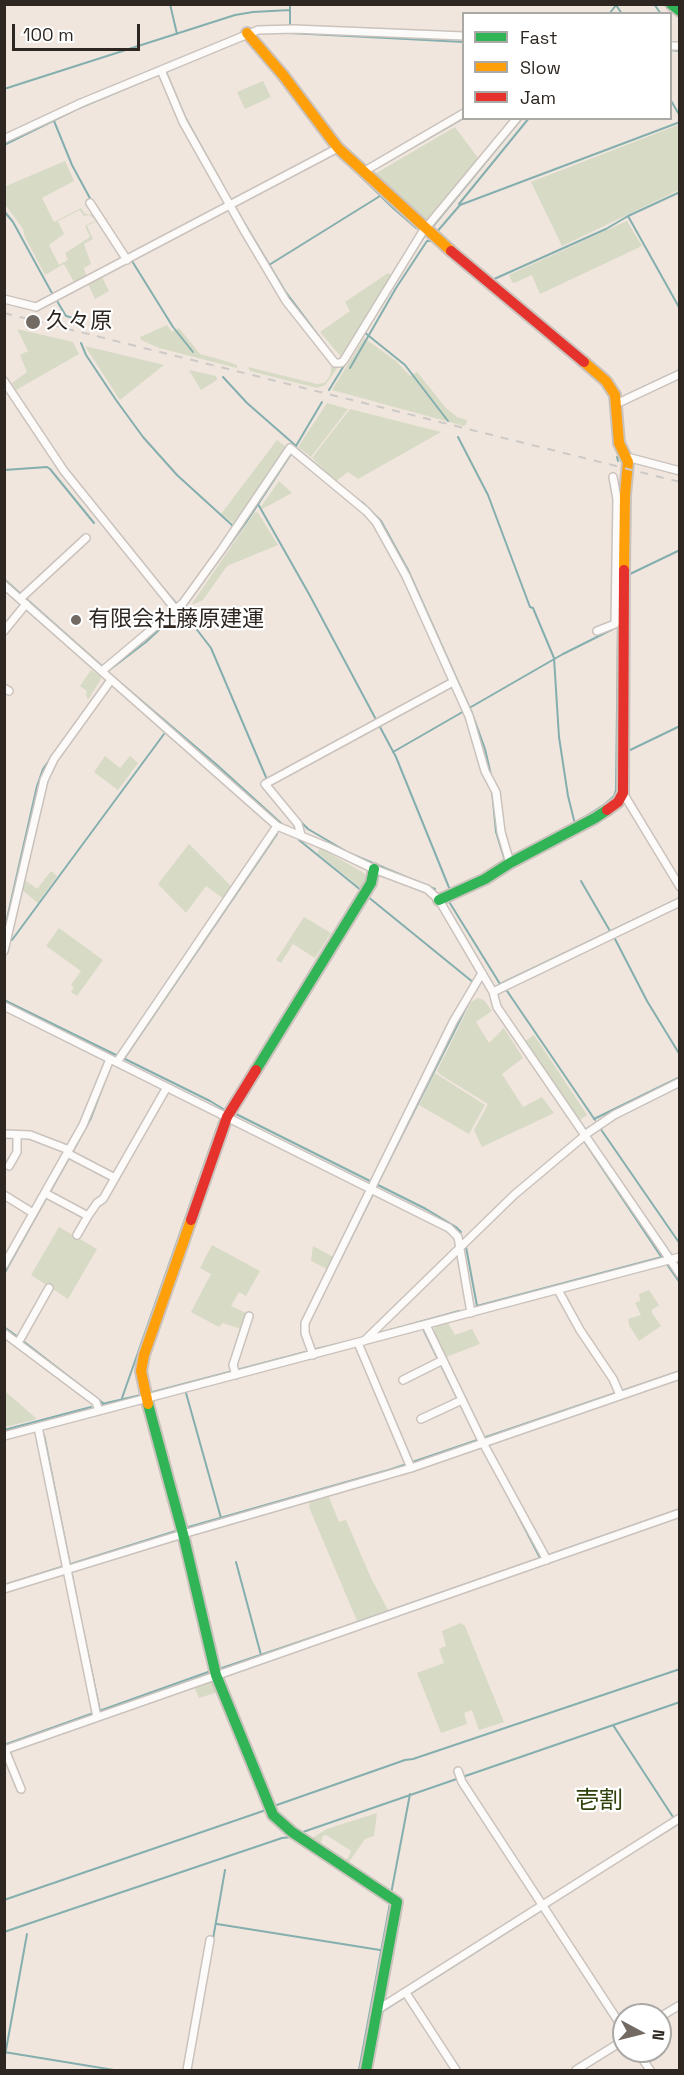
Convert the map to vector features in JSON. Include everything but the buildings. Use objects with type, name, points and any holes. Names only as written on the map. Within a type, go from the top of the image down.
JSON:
[{"type":"street","points":[[671,4],[680,11]]},
{"type":"street","points":[[4,139],[81,103],[162,73],[258,30],[462,36]]},
{"type":"street","points":[[248,33],[283,75],[335,149],[365,173],[428,233],[612,388],[619,443],[627,457],[620,542],[622,793],[618,802],[596,818],[510,863],[485,879],[444,898]]},
{"type":"street","points":[[162,73],[183,122],[286,301],[330,359],[338,364],[344,360],[428,233],[515,120]]},
{"type":"street","points":[[365,173],[462,114]]},
{"type":"street","points":[[4,299],[36,307],[335,149]]},
{"type":"street","points":[[90,203],[127,260]]},
{"type":"street","points":[[615,404],[680,374]]},
{"type":"street","points":[[4,381],[64,471],[176,610]]},
{"type":"street","points":[[4,951],[44,780],[54,759],[106,674],[189,596],[290,448],[366,511],[376,522],[406,576],[466,709],[485,771],[496,792],[501,832],[510,863]]},
{"type":"street","points":[[627,457],[680,471]]},
{"type":"street","points":[[613,477],[622,499]]},
{"type":"street","points":[[4,631],[23,601],[86,538]]},
{"type":"street","points":[[4,585],[277,826],[374,869],[428,889],[444,898],[494,992],[498,1007],[667,1262],[680,1274]]},
{"type":"street","points":[[597,631],[619,621]]},
{"type":"street","points":[[301,835],[298,824],[265,784],[453,682]]},
{"type":"street","points":[[622,793],[680,887]]},
{"type":"street","points":[[119,1059],[277,826]]},
{"type":"street","points":[[366,2070],[397,1902],[297,1835],[273,1815],[215,1672],[141,1371],[144,1354],[227,1117],[371,883],[374,869]]},
{"type":"street","points":[[494,992],[680,902]]},
{"type":"street","points":[[313,1355],[305,1333],[305,1323],[474,983],[482,973]]},
{"type":"street","points":[[4,1006],[110,1059],[119,1059],[167,1087],[227,1117],[373,1185],[449,1228],[458,1237],[471,1313]]},
{"type":"street","points":[[4,1265],[69,1154],[110,1059]]},
{"type":"street","points":[[360,1342],[514,1195],[601,1122],[680,1082]]},
{"type":"street","points":[[77,1235],[97,1203],[103,1199],[167,1087]]},
{"type":"street","points":[[4,1134],[30,1134],[38,1137],[115,1178]]},
{"type":"street","points":[[9,1166],[17,1152],[17,1135]]},
{"type":"street","points":[[47,1194],[88,1216]]},
{"type":"street","points":[[4,1195],[33,1213]]},
{"type":"street","points":[[4,1436],[680,1257]]},
{"type":"street","points":[[18,1343],[49,1288]]},
{"type":"street","points":[[558,1290],[580,1330],[613,1379],[620,1395]]},
{"type":"street","points":[[236,1375],[233,1365],[249,1316]]},
{"type":"street","points":[[426,1325],[481,1442],[546,1557]]},
{"type":"street","points":[[4,1333],[96,1402],[99,1411]]},
{"type":"street","points":[[360,1342],[410,1465]]},
{"type":"street","points":[[403,1380],[443,1360]]},
{"type":"street","points":[[4,1589],[182,1531],[410,1465],[680,1375]]},
{"type":"street","points":[[422,1419],[462,1400]]},
{"type":"street","points":[[38,1427],[97,1714]]},
{"type":"street","points":[[21,1789],[5,1750],[215,1672],[546,1557],[680,1514]]},
{"type":"street","points":[[459,1775],[612,2012]]},
{"type":"street","points":[[377,2010],[407,1995],[679,1819]]},
{"type":"street","points":[[187,2070],[210,1940]]},
{"type":"street","points":[[407,1995],[456,2070]]},
{"type":"street","points":[[576,2070],[612,2048]]},
{"type":"green space","points":[[263,81],[271,97],[245,109],[237,92]]},
{"type":"green space","points":[[678,125],[679,190],[562,246],[531,182]]},
{"type":"green space","points":[[455,127],[478,158],[424,223],[373,175]]},
{"type":"green space","points":[[65,161],[74,181],[42,198],[54,222],[81,208],[85,214],[94,215],[98,220],[87,226],[93,239],[84,244],[91,264],[84,268],[87,278],[75,284],[64,264],[45,275],[23,229],[5,204],[4,187]],"holes":[[[80,210],[84,216],[89,215],[96,220],[85,226],[90,237],[65,253],[68,260],[59,265],[49,245],[64,234],[58,221]]]},
{"type":"green space","points":[[627,221],[642,246],[540,294],[532,275],[512,282],[509,275]]},
{"type":"green space","points":[[388,273],[391,275],[342,358],[320,332],[350,311],[345,302]]},
{"type":"green space","points":[[102,277],[109,291],[95,299],[88,284]]},
{"type":"green space","points":[[167,325],[172,332],[179,328],[200,354],[237,365],[237,368],[159,348],[141,340],[140,337]]},
{"type":"green space","points":[[17,329],[73,342],[79,354],[16,390],[12,383],[27,372],[20,355],[28,351]]},
{"type":"green space","points":[[364,338],[396,361],[410,376],[417,372],[446,408],[457,417],[467,420],[466,424],[464,426],[332,390]]},
{"type":"green space","points":[[85,346],[164,365],[120,400]]},
{"type":"green space","points":[[332,363],[337,368],[325,385],[317,388],[250,371],[248,367],[317,384],[324,383],[330,376]]},
{"type":"green space","points":[[189,370],[216,376],[217,380],[201,390]]},
{"type":"green space","points":[[327,403],[348,409],[311,457],[298,447]]},
{"type":"green space","points":[[350,409],[441,432],[358,479],[348,472],[336,481],[312,458]]},
{"type":"green space","points":[[277,440],[286,447],[236,523],[233,523],[221,514]]},
{"type":"green space","points":[[279,481],[292,493],[262,509],[261,507]]},
{"type":"green space","points":[[255,512],[258,513],[278,545],[227,566],[203,600],[191,605]]},
{"type":"green space","points":[[91,670],[101,679],[88,700],[87,691],[80,686]]},
{"type":"green space","points":[[105,756],[120,768],[130,756],[138,763],[118,790],[94,772]]},
{"type":"green space","points":[[189,844],[233,888],[224,899],[206,886],[186,913],[158,884]]},
{"type":"green space","points":[[320,848],[364,873],[367,878],[363,890],[317,853]]},
{"type":"green space","points":[[51,871],[57,876],[38,903],[22,890],[25,880],[37,889]]},
{"type":"green space","points":[[304,917],[331,933],[315,958],[293,944],[281,963],[276,960]]},
{"type":"green space","points":[[59,928],[103,960],[77,996],[71,992],[74,988],[71,985],[81,971],[46,946]]},
{"type":"green space","points":[[478,998],[484,1000],[492,1011],[476,1022],[489,1043],[504,1028],[523,1058],[502,1074],[523,1107],[542,1097],[554,1113],[482,1147],[474,1130],[488,1104],[437,1071],[471,1002]]},
{"type":"green space","points":[[534,1035],[587,1115],[578,1121],[524,1042]]},
{"type":"green space","points":[[435,1073],[485,1105],[469,1134],[419,1105]]},
{"type":"green space","points":[[59,1227],[97,1249],[68,1299],[31,1275]]},
{"type":"green space","points":[[212,1245],[260,1271],[246,1296],[239,1292],[231,1306],[246,1313],[241,1329],[223,1323],[219,1327],[191,1312],[211,1274],[200,1268]]},
{"type":"green space","points":[[313,1246],[335,1258],[329,1270],[311,1261]]},
{"type":"green space","points":[[649,1290],[659,1305],[652,1310],[652,1313],[661,1326],[639,1341],[628,1319],[641,1315],[635,1303],[640,1301],[639,1294]]},
{"type":"green space","points":[[448,1323],[455,1335],[472,1329],[480,1344],[446,1357],[433,1332],[435,1326]]},
{"type":"green space","points":[[5,1391],[37,1419],[5,1427]]},
{"type":"green space","points":[[328,1495],[339,1522],[346,1520],[371,1578],[388,1610],[357,1621],[309,1507],[310,1500]]},
{"type":"green space","points":[[461,1623],[465,1626],[504,1722],[479,1730],[472,1710],[464,1713],[467,1724],[441,1733],[417,1673],[444,1663],[439,1649],[446,1646],[442,1631]]},
{"type":"green space","points":[[214,1679],[218,1692],[199,1698],[194,1686]]},
{"type":"green space","points":[[377,1813],[374,1836],[365,1839],[349,1862],[345,1863],[310,1839],[327,1829]],"holes":[[[326,1835],[350,1850],[346,1859],[321,1843],[323,1836]]]},
{"type":"waterway","points":[[170,4],[177,34]]},
{"type":"waterway","points":[[290,4],[290,33],[462,42]]},
{"type":"waterway","points":[[611,12],[617,4]]},
{"type":"waterway","points":[[654,4],[660,12]]},
{"type":"waterway","points":[[616,5],[621,12]]},
{"type":"waterway","points":[[4,89],[235,15],[290,10]]},
{"type":"waterway","points":[[672,50],[680,51]]},
{"type":"waterway","points":[[4,145],[77,109],[203,56]]},
{"type":"waterway","points":[[166,72],[185,117],[221,182]]},
{"type":"waterway","points":[[672,102],[680,116]]},
{"type":"waterway","points":[[370,172],[462,119]]},
{"type":"waterway","points":[[430,230],[520,120]]},
{"type":"waterway","points":[[459,204],[527,120]]},
{"type":"waterway","points":[[54,121],[72,165],[92,202]]},
{"type":"waterway","points":[[435,234],[460,205],[680,122]]},
{"type":"waterway","points":[[344,160],[416,228]]},
{"type":"waterway","points":[[492,280],[606,229],[680,192]]},
{"type":"waterway","points":[[269,265],[380,196]]},
{"type":"waterway","points":[[4,211],[13,222],[53,295]]},
{"type":"waterway","points":[[239,214],[285,291],[327,347]]},
{"type":"waterway","points":[[628,216],[680,309]]},
{"type":"waterway","points":[[416,249],[426,234]]},
{"type":"waterway","points":[[350,368],[396,288],[427,241],[431,241]]},
{"type":"waterway","points":[[132,261],[173,327],[193,352]]},
{"type":"waterway","points":[[462,267],[599,382],[610,398]]},
{"type":"waterway","points":[[57,301],[66,316],[84,321],[84,327]]},
{"type":"waterway","points":[[364,332],[405,365],[448,421]]},
{"type":"waterway","points":[[81,343],[86,355],[143,437],[177,475],[233,526]]},
{"type":"waterway","points":[[329,390],[345,364]]},
{"type":"waterway","points":[[631,393],[680,370]]},
{"type":"waterway","points":[[223,377],[247,403],[295,445]]},
{"type":"waterway","points":[[296,446],[322,402]]},
{"type":"waterway","points":[[458,437],[488,495],[530,607],[533,608],[554,658],[559,737],[568,796],[575,824]]},
{"type":"waterway","points":[[295,447],[332,478]]},
{"type":"waterway","points":[[108,671],[146,642],[187,604],[247,521],[293,451]]},
{"type":"waterway","points":[[617,457],[618,461]]},
{"type":"waterway","points":[[63,464],[75,479]]},
{"type":"waterway","points":[[4,470],[47,467],[94,523]]},
{"type":"waterway","points":[[354,497],[381,521],[408,570],[472,713],[485,749],[491,775]]},
{"type":"waterway","points":[[258,504],[396,757],[450,890]]},
{"type":"waterway","points":[[630,574],[680,550]]},
{"type":"waterway","points":[[4,579],[103,667]]},
{"type":"waterway","points":[[619,579],[619,600]]},
{"type":"waterway","points":[[163,588],[176,603]]},
{"type":"waterway","points":[[181,609],[211,648],[268,782]]},
{"type":"waterway","points":[[583,818],[605,804],[614,796],[616,790],[618,624]]},
{"type":"waterway","points":[[471,707],[563,654],[613,629]]},
{"type":"waterway","points":[[4,932],[37,786],[43,769],[107,679]]},
{"type":"waterway","points":[[116,679],[283,825]]},
{"type":"waterway","points":[[393,752],[466,710]]},
{"type":"waterway","points":[[626,752],[680,726]]},
{"type":"waterway","points":[[9,940],[12,940],[164,734]]},
{"type":"waterway","points":[[492,791],[496,832],[505,861]]},
{"type":"waterway","points":[[298,819],[308,829],[349,853],[435,889]]},
{"type":"waterway","points":[[124,1059],[277,834]]},
{"type":"waterway","points":[[299,840],[362,891]]},
{"type":"waterway","points":[[581,881],[610,931]]},
{"type":"waterway","points":[[367,896],[474,983]]},
{"type":"waterway","points":[[448,900],[500,984],[680,898]]},
{"type":"waterway","points":[[226,1109],[341,922]]},
{"type":"waterway","points":[[614,937],[647,1001],[680,1055]]},
{"type":"waterway","points":[[505,988],[595,1120]]},
{"type":"waterway","points":[[4,1000],[118,1056]]},
{"type":"waterway","points":[[377,1185],[470,1000]]},
{"type":"waterway","points":[[494,1009],[569,1118]]},
{"type":"waterway","points":[[123,1058],[226,1109]]},
{"type":"waterway","points":[[72,1153],[91,1118],[111,1065]]},
{"type":"waterway","points":[[594,1119],[680,1077]]},
{"type":"waterway","points":[[234,1113],[426,1209],[461,1232]]},
{"type":"waterway","points":[[122,1398],[219,1122]]},
{"type":"waterway","points":[[600,1128],[680,1244]]},
{"type":"waterway","points":[[584,1141],[662,1258]]},
{"type":"waterway","points":[[50,1192],[69,1158]]},
{"type":"waterway","points":[[339,1262],[373,1194]]},
{"type":"waterway","points":[[4,1274],[47,1197]]},
{"type":"waterway","points":[[466,1247],[477,1306],[662,1257]]},
{"type":"waterway","points":[[666,1263],[680,1283]]},
{"type":"waterway","points":[[379,1333],[459,1311]]},
{"type":"waterway","points":[[4,1327],[18,1337]]},
{"type":"waterway","points":[[424,1331],[469,1422]]},
{"type":"waterway","points":[[23,1341],[103,1403]]},
{"type":"waterway","points":[[316,1349],[346,1342]]},
{"type":"waterway","points":[[149,1393],[309,1351]]},
{"type":"waterway","points":[[185,1528],[392,1469],[680,1371]]},
{"type":"waterway","points":[[186,1393],[221,1518]]},
{"type":"waterway","points":[[102,1404],[141,1395]]},
{"type":"waterway","points":[[4,1430],[91,1407]]},
{"type":"waterway","points":[[44,1435],[70,1565]]},
{"type":"waterway","points":[[493,1467],[540,1558]]},
{"type":"waterway","points":[[219,1669],[680,1509]]},
{"type":"waterway","points":[[4,1585],[179,1530]]},
{"type":"waterway","points":[[236,1562],[261,1655]]},
{"type":"waterway","points":[[71,1570],[77,1600]]},
{"type":"waterway","points":[[78,1606],[100,1711]]},
{"type":"waterway","points":[[274,1806],[680,1669]]},
{"type":"waterway","points":[[4,1745],[211,1671]]},
{"type":"waterway","points":[[300,1833],[680,1702]]},
{"type":"waterway","points":[[613,1725],[673,1817]]},
{"type":"waterway","points":[[459,1784],[507,1857]]},
{"type":"waterway","points":[[391,1894],[410,1794]]},
{"type":"waterway","points":[[4,1900],[266,1810]]},
{"type":"waterway","points":[[654,1839],[680,1823]]},
{"type":"waterway","points":[[4,1932],[282,1838],[292,1837]]},
{"type":"waterway","points":[[205,1985],[225,1870]]},
{"type":"waterway","points":[[359,2070],[390,1903]]},
{"type":"waterway","points":[[380,2013],[542,1910]]},
{"type":"waterway","points":[[217,1924],[380,1950]]},
{"type":"waterway","points":[[4,2061],[27,1934]]},
{"type":"waterway","points":[[568,1950],[612,2018]]},
{"type":"waterway","points":[[4,2052],[114,2070]]},
{"type":"waterway","points":[[641,2063],[646,2070]]},
{"type":"waterway","points":[[582,2070],[589,2066]]},
{"type":"railway","points":[[4,313],[680,482]]},
{"type":"traffic: fast","points":[[671,4],[680,11]]},
{"type":"traffic: fast","points":[[439,900],[485,879],[607,810]]},
{"type":"traffic: fast","points":[[256,1070],[371,883],[374,869]]},
{"type":"traffic: fast","points":[[148,1404],[183,1534],[216,1675],[273,1815],[292,1832],[397,1902],[366,2070]]},
{"type":"traffic: slow","points":[[247,33],[283,75],[338,148],[451,251]]},
{"type":"traffic: slow","points":[[584,362],[606,381],[615,395],[619,443],[628,462],[624,570]]},
{"type":"traffic: slow","points":[[148,1404],[141,1371],[144,1355],[191,1220]]},
{"type":"traffic: jam","points":[[451,251],[584,362]]},
{"type":"traffic: jam","points":[[607,810],[618,802],[623,793],[624,570]]},
{"type":"traffic: jam","points":[[191,1220],[227,1117],[256,1070]]},
{"type":"place","name":"久々原","points":[[33,322]]},
{"type":"place","name":"有限会社藤原建運","points":[[76,620]]},
{"type":"district","name":"壱割","points":[[599,1801]]}]
